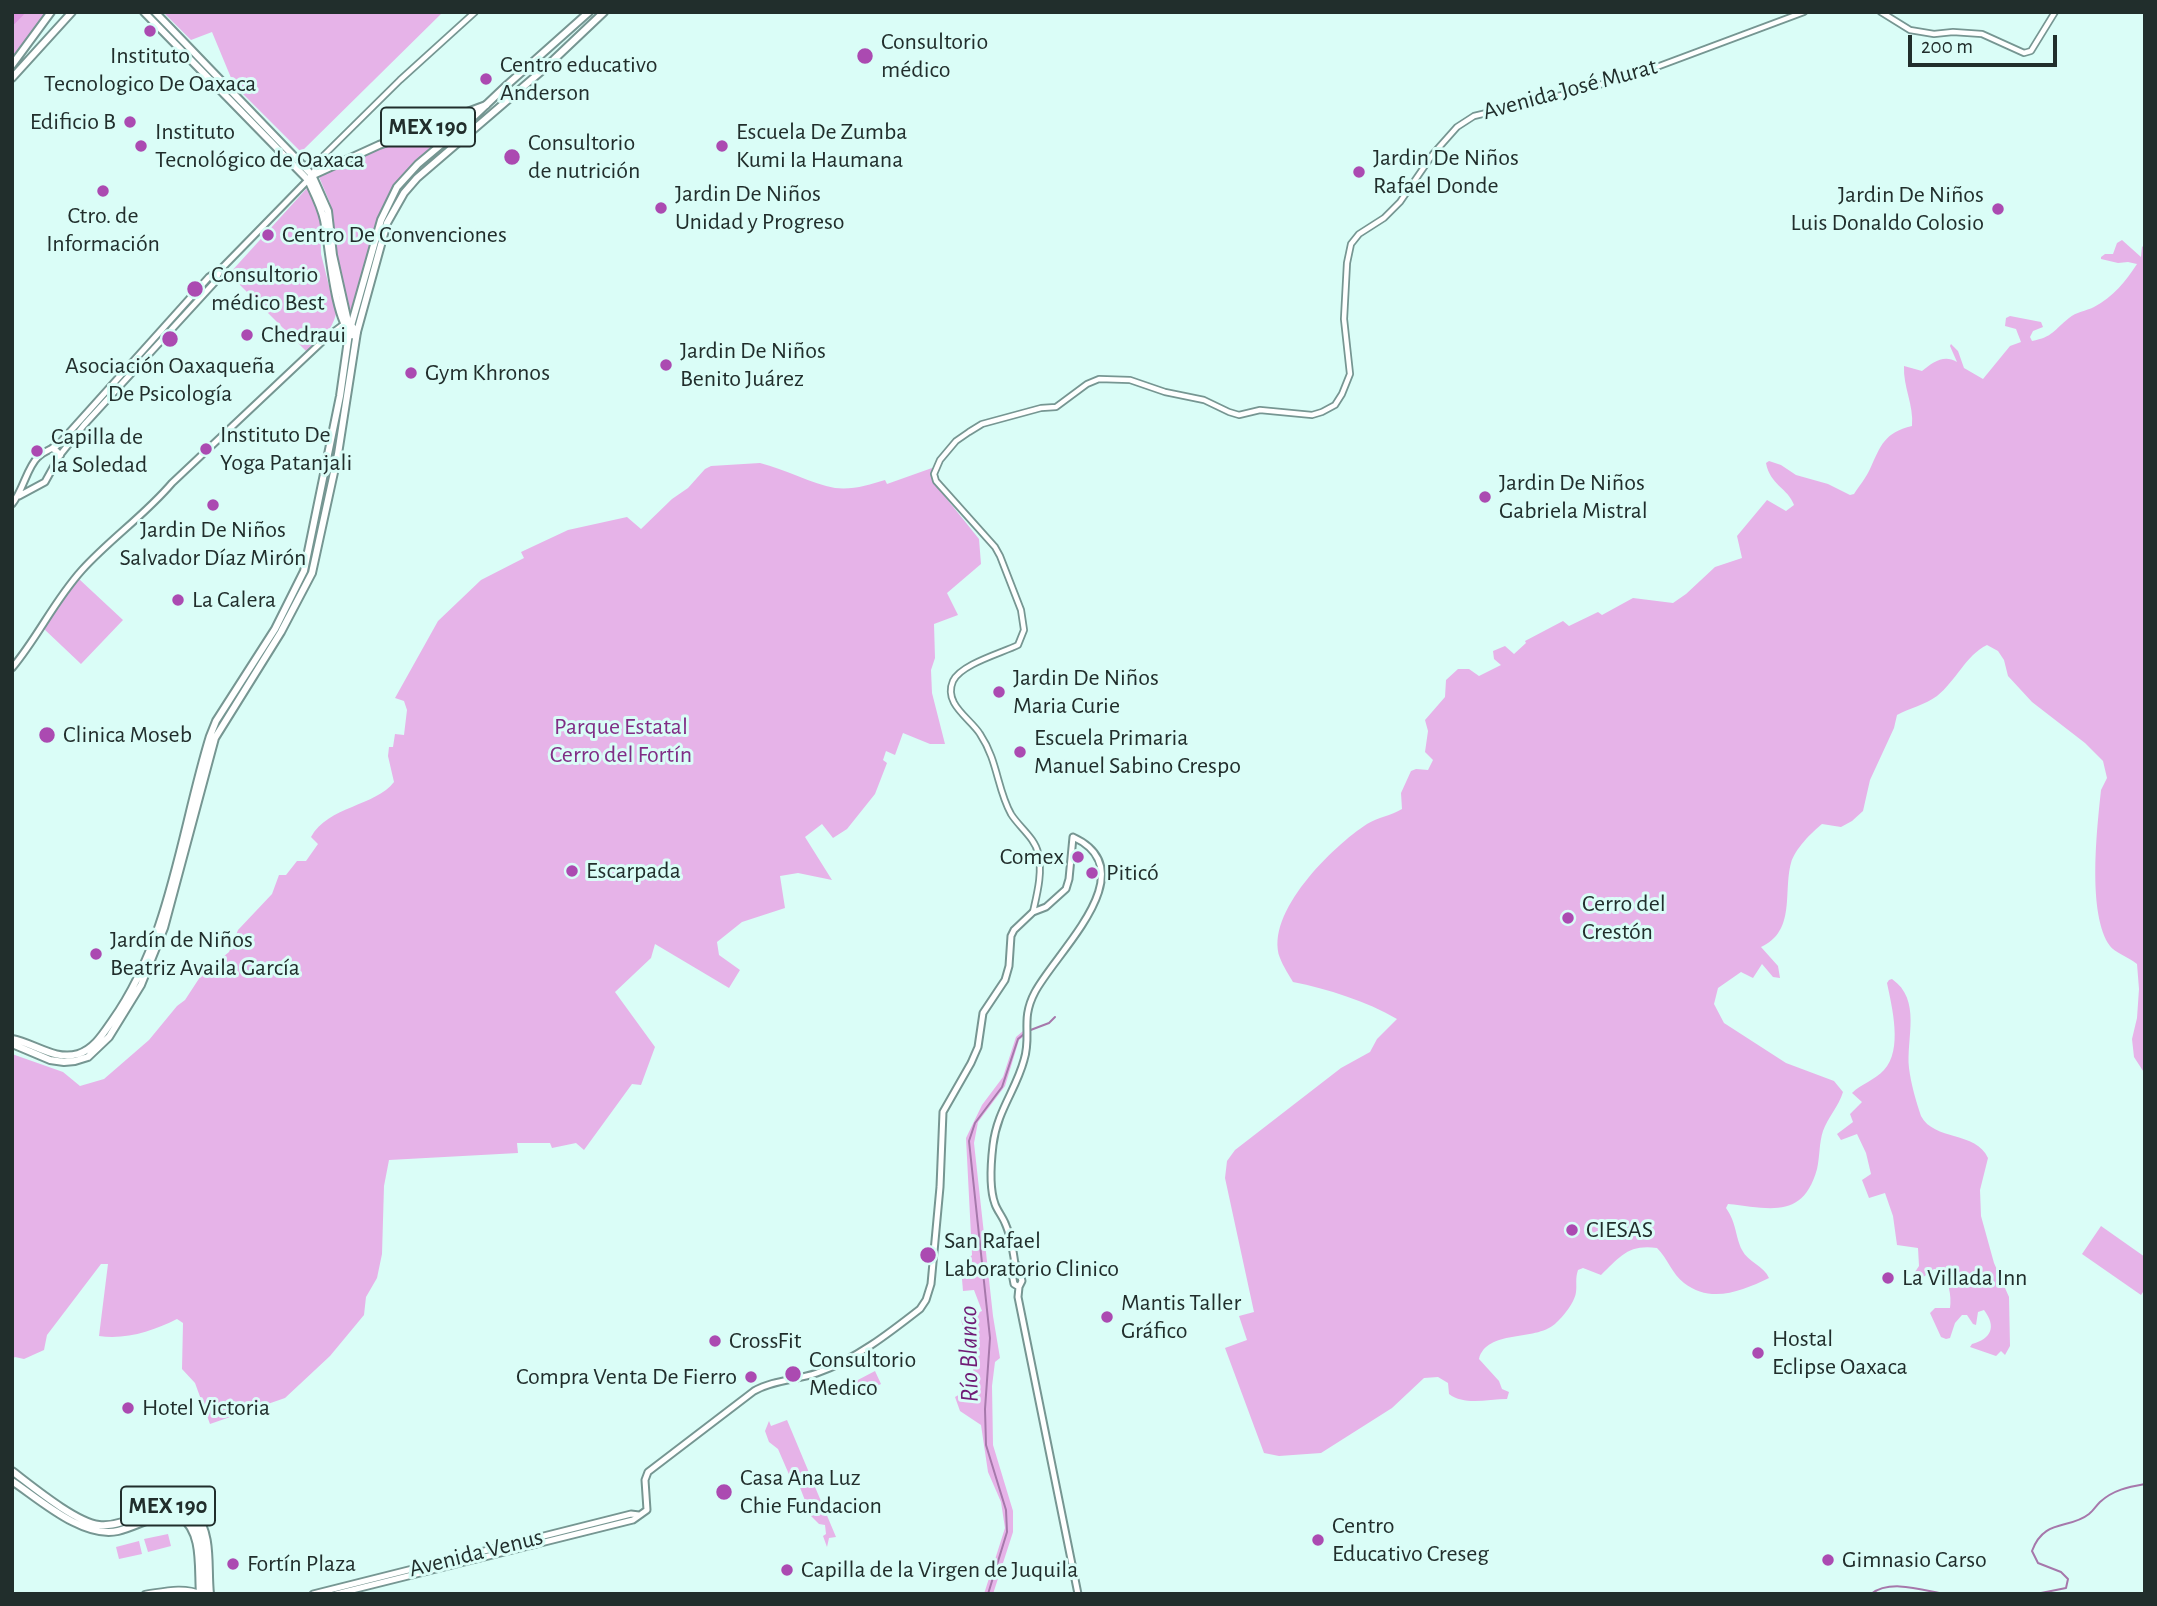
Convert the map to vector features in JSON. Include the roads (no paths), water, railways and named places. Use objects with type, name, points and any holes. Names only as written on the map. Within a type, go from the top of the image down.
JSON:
[{"type":"main road","points":[[12,65],[51,12]]},
{"type":"main road","points":[[12,78],[72,12]]},
{"type":"main road","name":"MEX 190","points":[[144,12],[304,166],[328,211],[331,245],[348,325]]},
{"type":"main road","name":"MEX 190","points":[[155,12],[242,108],[310,177]]},
{"type":"main road","name":"MEX 190","points":[[12,1039],[63,1056],[81,1053],[100,1039],[136,983],[158,932],[216,721],[275,629],[304,571],[340,396],[348,325],[381,220],[397,187],[418,164],[589,12]]},
{"type":"main road","name":"MEX 190","points":[[12,1044],[50,1060],[75,1062],[88,1057],[108,1037],[141,985],[164,928],[215,738],[281,632],[312,573],[338,454],[362,312],[387,223],[404,193],[417,178],[545,68],[604,12]]},
{"type":"main road","points":[[165,34],[171,28]]},
{"type":"main road","name":"MEX 190","points":[[310,177],[404,135],[486,104]]},
{"type":"main road","points":[[304,166],[318,162]]},
{"type":"main road","points":[[19,496],[37,457],[58,445],[209,277],[222,268],[310,177]]},
{"type":"main road","points":[[12,504],[19,496],[44,482],[60,454],[141,361],[215,283],[222,268]]},
{"type":"main road","points":[[12,668],[76,577],[158,500],[172,483],[327,337],[348,325],[357,335]]},
{"type":"main road","points":[[53,448],[60,454]]},
{"type":"main road","points":[[642,1514],[647,1509],[645,1480],[649,1472],[754,1391],[819,1372],[857,1354],[895,1329],[920,1309],[926,1300],[931,1284],[940,1187],[943,1112],[978,1047],[984,1013],[1005,980],[1014,930],[1033,912],[1046,907],[1066,889],[1073,837],[1093,851],[1102,870],[1097,899],[1036,991],[1027,1011],[1024,1061],[1000,1113],[993,1146],[992,1194],[1009,1233],[1014,1264],[1018,1266],[1022,1282],[1018,1297],[1078,1594]]},
{"type":"main road","name":"MEX 190","points":[[12,1471],[68,1510],[99,1525],[115,1524],[165,1506],[184,1510]]},
{"type":"main road","name":"MEX 190","points":[[12,1481],[67,1518],[96,1531],[117,1531],[163,1516],[174,1515],[185,1520],[196,1537],[203,1593]]},
{"type":"main road","points":[[174,1515],[184,1510],[195,1513],[204,1528],[207,1539],[203,1593]]},
{"type":"main road","name":"Avenida Venus","points":[[313,1594],[632,1514],[642,1514]]},
{"type":"main road","name":"Avenida Venus","points":[[336,1594],[611,1527],[642,1514]]},
{"type":"street","points":[[310,177],[318,162],[400,80],[475,12]]},
{"type":"street","name":"Avenida José Murat","points":[[1033,912],[1038,891],[1038,851],[1010,812],[989,749],[978,730],[957,709],[951,688],[957,675],[1018,645],[1024,630],[1018,601],[995,547],[936,481],[934,474],[940,460],[956,442],[982,424],[1041,408],[1056,407],[1087,384],[1099,379],[1130,380],[1165,392],[1204,400],[1239,415],[1260,410],[1312,415],[1322,412],[1335,405],[1350,374],[1344,319],[1346,280],[1352,244],[1359,234],[1384,218],[1400,202],[1433,154],[1457,127],[1474,116],[1583,90],[1654,68],[1804,12]]},
{"type":"street","points":[[1881,12],[1910,30],[1934,34],[1982,34],[2024,53],[2031,51],[2055,12]]},
{"type":"street","points":[[348,325],[362,312]]},
{"type":"street","points":[[145,1594],[177,1589],[203,1593]]},
{"type":"waterway","points":[[12,20],[20,12]]},
{"type":"waterway","name":"Río Blanco","points":[[1028,1031],[1049,1023],[1055,1017]]},
{"type":"waterway","name":"Río Blanco","points":[[988,1594],[1007,1532],[1006,1510],[986,1445],[985,1409],[990,1338],[969,1141],[975,1123],[1002,1087],[1018,1039],[1024,1034]]},
{"type":"waterway","points":[[2036,1594],[2066,1588],[2068,1579],[2061,1572],[2038,1563],[2032,1551],[2043,1534],[2081,1519],[2115,1492],[2145,1484]]},
{"type":"waterway","points":[[1871,1594],[1897,1586],[1944,1594]]},
{"type":"place","name":"Instituto Tecnologico De Oaxaca","points":[[150,31]]},
{"type":"place","name":"Consultorio médico","points":[[865,56]]},
{"type":"place","name":"Centro educativo Anderson","points":[[486,79]]},
{"type":"place","name":"Edificio B","points":[[130,122]]},
{"type":"place","name":"Instituto Tecnológico de Oaxaca","points":[[141,146]]},
{"type":"place","name":"Escuela De Zumba Kumi Ia Haumana","points":[[722,146]]},
{"type":"place","name":"Consultorio de nutrición","points":[[512,157]]},
{"type":"place","name":"Jardin De Niños Rafael Donde","points":[[1359,172]]},
{"type":"place","name":"Ctro. de Información","points":[[103,191]]},
{"type":"place","name":"Jardin De Niños Unidad y Progreso","points":[[661,208]]},
{"type":"place","name":"Jardin De Niños Luis Donaldo Colosio","points":[[1998,209]]},
{"type":"place","name":"Centro De Convenciones","points":[[268,235]]},
{"type":"place","name":"Consultorio médico Best","points":[[195,289]]},
{"type":"place","name":"Chedraui","points":[[247,335]]},
{"type":"place","name":"Asociación Oaxaqueña De Psicología","points":[[170,339]]},
{"type":"place","name":"Jardin De Niños Benito Juárez","points":[[666,365]]},
{"type":"place","name":"Gym Khronos","points":[[411,373]]},
{"type":"place","name":"Instituto De Yoga Patanjali","points":[[206,449]]},
{"type":"place","name":"Capilla de la Soledad","points":[[37,451]]},
{"type":"place","name":"Jardin De Niños Gabriela Mistral","points":[[1485,497]]},
{"type":"place","name":"Jardin De Niños Salvador Díaz Mirón","points":[[213,505]]},
{"type":"place","name":"La Calera","points":[[178,600]]},
{"type":"place","name":"Jardin De Niños Maria Curie","points":[[999,692]]},
{"type":"place","name":"Clinica Moseb","points":[[47,735]]},
{"type":"place","name":"Escuela Primaria Manuel Sabino Crespo","points":[[1020,752]]},
{"type":"place","name":"Comex","points":[[1078,857]]},
{"type":"place","name":"Escarpada","points":[[572,871]]},
{"type":"place","name":"Piticó","points":[[1092,873]]},
{"type":"place","name":"Cerro del Crestón","points":[[1568,918]]},
{"type":"place","name":"Jardín de Niños Beatriz Availa García","points":[[96,954]]},
{"type":"place","name":"CIESAS","points":[[1572,1230]]},
{"type":"place","name":"San Rafael Laboratorio Clinico","points":[[928,1255]]},
{"type":"place","name":"La Villada Inn","points":[[1888,1278]]},
{"type":"place","name":"Mantis Taller Gráfico","points":[[1107,1317]]},
{"type":"place","name":"CrossFit","points":[[715,1341]]},
{"type":"place","name":"Hostal Eclipse Oaxaca","points":[[1758,1353]]},
{"type":"place","name":"Consultorio Medico","points":[[793,1374]]},
{"type":"place","name":"Compra Venta De Fierro","points":[[751,1377]]},
{"type":"place","name":"Hotel Victoria","points":[[128,1408]]},
{"type":"place","name":"Casa Ana Luz Chie Fundacion","points":[[724,1492]]},
{"type":"place","name":"Centro Educativo Creseg","points":[[1318,1540]]},
{"type":"place","name":"Gimnasio Carso","points":[[1828,1560]]},
{"type":"place","name":"Fortín Plaza","points":[[233,1564]]},
{"type":"place","name":"Capilla de la Virgen de Juquila","points":[[787,1570]]},
{"type":"park label","name":"Parque Estatal Cerro del Fortín","points":[[621,741]]}]
